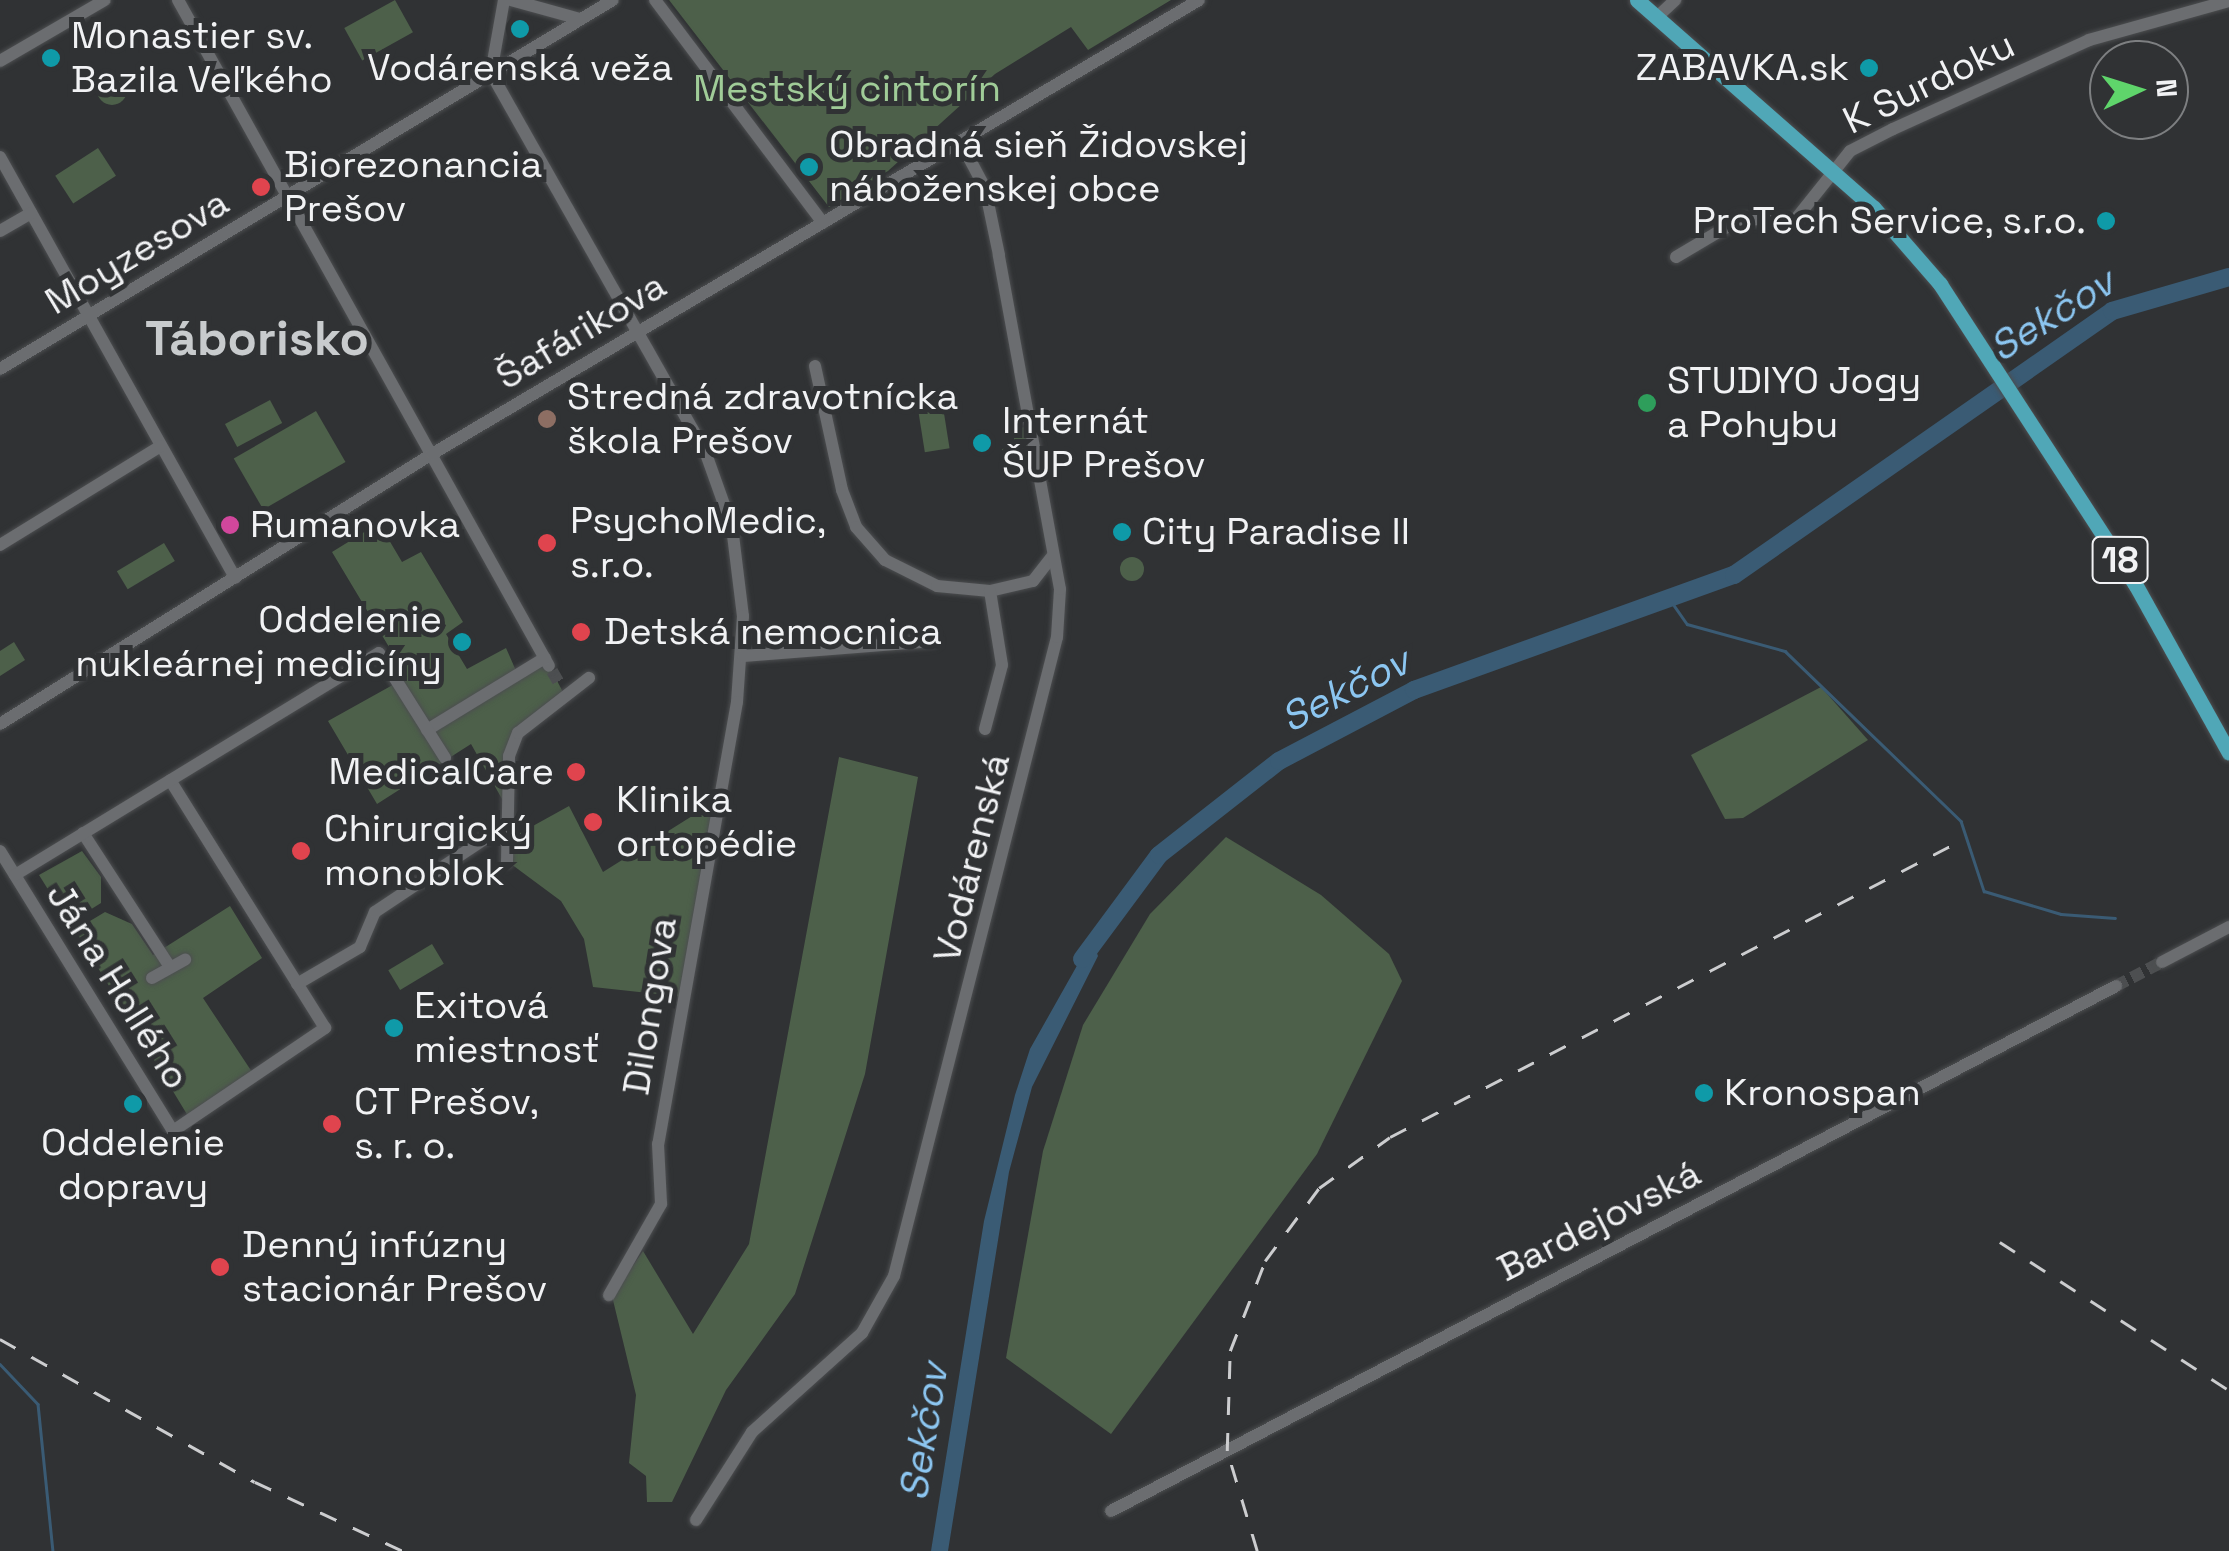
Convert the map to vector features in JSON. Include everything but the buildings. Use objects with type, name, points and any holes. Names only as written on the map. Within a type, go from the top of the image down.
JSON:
[{"type":"main road","name":"18","points":[[1637,0],[1904,241],[1982,347],[2027,417],[2229,753]]},
{"type":"street","points":[[0,60],[105,0]]},
{"type":"street","points":[[178,0],[547,662],[427,730],[445,758]]},
{"type":"street","points":[[490,73],[508,0],[580,20]]},
{"type":"street","name":"Moyzesova","points":[[0,369],[613,0]]},
{"type":"street","points":[[654,0],[823,222]]},
{"type":"street","name":"Šafárikova","points":[[0,724],[432,454],[1199,0]]},
{"type":"street","points":[[1657,16],[1674,0]]},
{"type":"street","name":"K Surdoku","points":[[1676,257],[1740,220],[1795,220],[1832,172],[1893,129],[2089,40],[2229,1]]},
{"type":"street","name":"Dilongova","points":[[490,73],[638,331],[722,494],[738,562],[743,656],[658,1144],[661,1204],[609,1295]]},
{"type":"street","name":"Vodárenská","points":[[696,1520],[752,1432],[862,1332],[894,1276],[1056,637],[1054,553],[985,188],[960,141]]},
{"type":"street","points":[[0,157],[235,578]]},
{"type":"street","points":[[0,231],[31,213]]},
{"type":"street","points":[[815,366],[842,490],[870,546],[938,586],[990,590],[1033,581],[1054,553]]},
{"type":"street","points":[[0,545],[160,446]]},
{"type":"street","points":[[986,730],[1002,664],[990,590]]},
{"type":"street","points":[[743,656],[933,641]]},
{"type":"street","name":"Jána Hollého","points":[[15,875],[379,654],[427,730]]},
{"type":"street","points":[[507,862],[504,826],[518,733],[563,689],[589,678]]},
{"type":"street","name":"Jána Hollého","points":[[0,851],[173,1132],[325,1028],[170,780]]},
{"type":"street","points":[[298,984],[360,946],[375,912],[504,826]]},
{"type":"street","name":"Jána Hollého","points":[[83,833],[170,967]]},
{"type":"street","points":[[2162,962],[2229,927]]},
{"type":"street","points":[[152,978],[185,960]]},
{"type":"street","name":"Bardejovská","points":[[1111,1511],[2116,986]]},
{"type":"green space","points":[[395,0],[413,32],[362,60],[344,28]]},
{"type":"green space","name":"Mestský cintorín","points":[[669,0],[1171,0],[1088,50],[1071,27],[995,74],[888,171],[829,207]]},
{"type":"green space","points":[[112,75],[123,79],[127,90],[123,101],[112,105],[101,101],[97,90],[101,79]]},
{"type":"green space","points":[[98,148],[116,176],[73,203],[55,176]]},
{"type":"green space","points":[[940,388],[950,448],[925,452],[915,392]]},
{"type":"green space","points":[[270,400],[282,423],[237,447],[225,424]]},
{"type":"green space","points":[[316,411],[346,462],[263,510],[234,458]]},
{"type":"green space","points":[[1025,427],[1028,454],[1003,457],[1002,449],[1015,447],[1013,429]]},
{"type":"green space","points":[[379,523],[402,562],[421,552],[463,622],[446,634],[467,669],[506,648],[517,673],[545,658],[564,694],[517,732],[506,806],[471,744],[377,804],[328,721],[407,677],[332,552]]},
{"type":"green space","points":[[164,543],[175,561],[128,589],[117,571]]},
{"type":"green space","points":[[1132,557],[1141,560],[1141,578],[1132,581],[1123,578],[1120,569],[1123,560]]},
{"type":"green space","points":[[14,642],[25,660],[0,676],[0,651]]},
{"type":"green space","points":[[1821,687],[1868,740],[1743,818],[1725,819],[1691,755]]},
{"type":"green space","points":[[839,757],[918,777],[865,1074],[795,1294],[726,1390],[672,1502],[647,1502],[646,1476],[629,1463],[636,1395],[612,1296],[643,1251],[693,1334],[749,1244]]},
{"type":"green space","points":[[724,796],[685,997],[593,987],[584,939],[561,901],[507,861],[504,842],[569,806],[603,872]]},
{"type":"green space","points":[[1226,837],[1321,895],[1389,954],[1402,981],[1317,1154],[1111,1434],[1006,1358],[1043,1151],[1083,1025],[1150,914]]},
{"type":"green space","points":[[82,851],[101,877],[101,903],[69,923],[39,875]]},
{"type":"green space","points":[[230,906],[262,958],[203,998],[254,1075],[188,1116],[75,930],[105,912],[132,924],[153,955]]},
{"type":"green space","points":[[432,944],[444,964],[400,990],[388,970]]},
{"type":"water","points":[[1092,939],[1098,956],[1032,1087],[1009,1172],[948,1551],[931,1551],[984,1221],[1015,1095],[1030,1049]]},
{"type":"waterway","name":"Sekčov","points":[[1082,959],[1159,855],[1279,761],[1414,690],[1734,575],[2112,311],[2229,277]]},
{"type":"waterway","points":[[1671,601],[1687,624],[1785,651],[1961,821],[1984,891],[2061,914],[2115,918]]},
{"type":"waterway","points":[[0,1364],[38,1404],[53,1551]]},
{"type":"tunnel","points":[[552,671],[560,685]]},
{"type":"tunnel","points":[[2116,986],[2162,962]]},
{"type":"railway","points":[[1257,1551],[1227,1451],[1230,1351],[1265,1261],[1319,1188],[1390,1137],[1954,844]]},
{"type":"railway","points":[[2000,1242],[2229,1390]]},
{"type":"railway","points":[[0,1339],[255,1482],[403,1551]]},
{"type":"place","name":"Vodárenská veža","points":[[520,29]]},
{"type":"place","name":"Monastier sv. Bazila Veľkého","points":[[51,58]]},
{"type":"place","name":"ZABAVKA.sk","points":[[1869,68]]},
{"type":"place","name":"Obradná sieň Židovskej náboženskej obce","points":[[809,167]]},
{"type":"place","name":"Biorezonancia Prešov","points":[[261,187]]},
{"type":"place","name":"ProTech Service, s.r.o.","points":[[2106,221]]},
{"type":"place","name":"STUDIYO Jogy a Pohybu","points":[[1647,403]]},
{"type":"place","name":"Stredná zdravotnícka škola Prešov","points":[[547,419]]},
{"type":"place","name":"Internát ŠUP Prešov","points":[[982,443]]},
{"type":"place","name":"Rumanovka","points":[[230,525]]},
{"type":"place","name":"City Paradise II","points":[[1122,532]]},
{"type":"place","name":"PsychoMedic, s.r.o.","points":[[547,543]]},
{"type":"place","name":"Detská nemocnica","points":[[581,632]]},
{"type":"place","name":"Oddelenie nukleárnej medicíny","points":[[462,642]]},
{"type":"place","name":"MedicalCare","points":[[576,772]]},
{"type":"place","name":"Klinika ortopédie","points":[[593,822]]},
{"type":"place","name":"Chirurgický monoblok","points":[[301,851]]},
{"type":"place","name":"Exitová miestnosť","points":[[394,1028]]},
{"type":"place","name":"Kronospan","points":[[1704,1093]]},
{"type":"place","name":"Oddelenie dopravy","points":[[133,1104]]},
{"type":"place","name":"CT Prešov, s. r. o.","points":[[332,1124]]},
{"type":"place","name":"Denný infúzny stacionár Prešov","points":[[220,1267]]},
{"type":"district","name":"Táborisko","points":[[257,339]]}]
